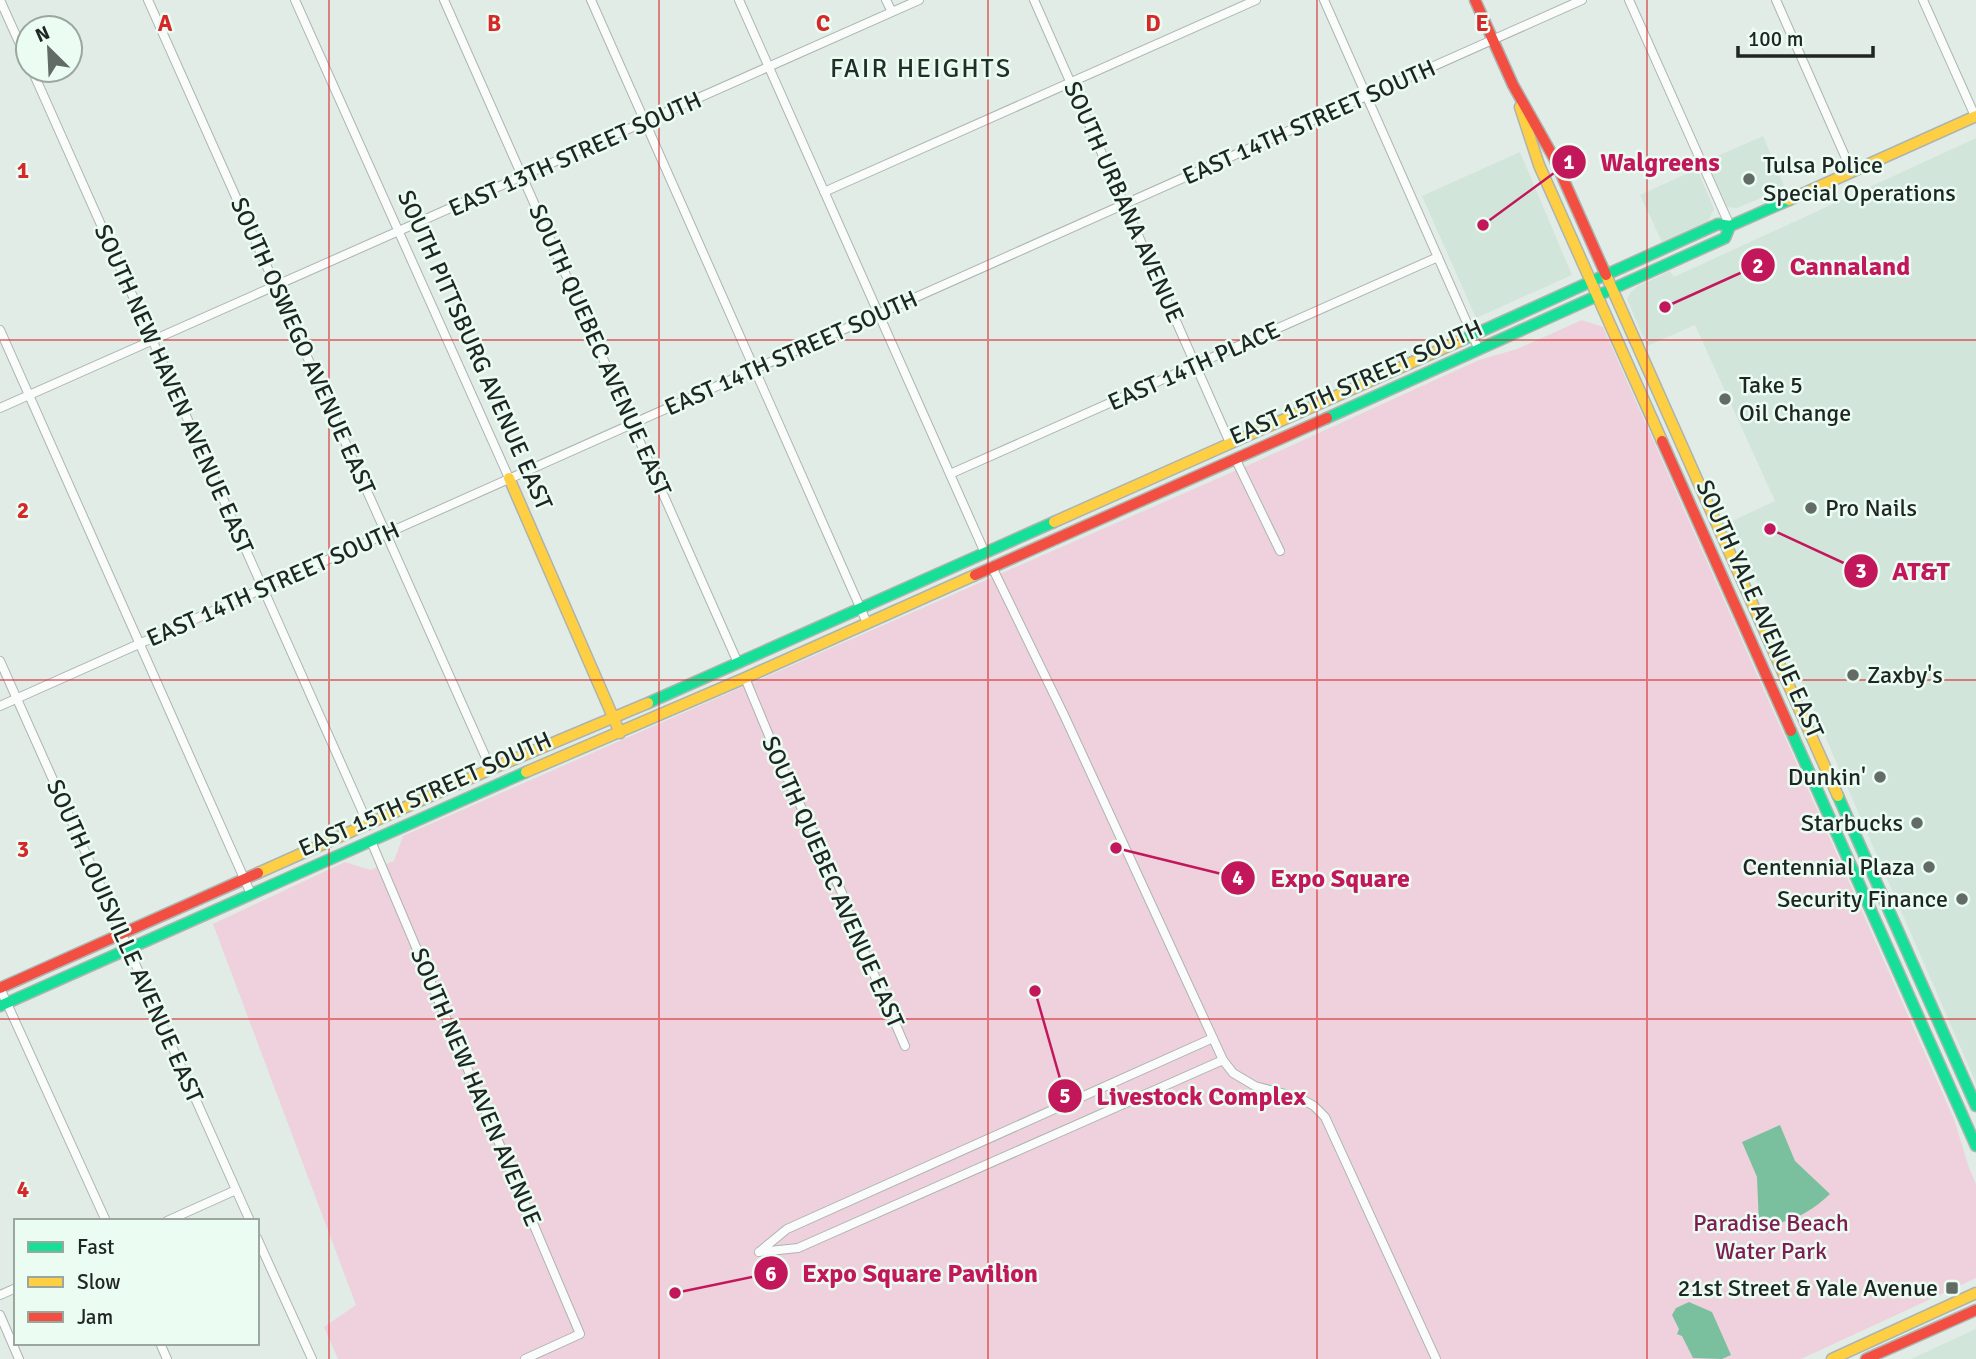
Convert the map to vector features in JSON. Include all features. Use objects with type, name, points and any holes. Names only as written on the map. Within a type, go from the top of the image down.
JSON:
[{"type":"main road","name":"SOUTH YALE AVENUE EAST","points":[[1475,0],[1513,85],[1554,158],[1607,275],[1976,1106]]},
{"type":"main road","name":"SOUTH YALE AVENUE EAST","points":[[1513,85],[1539,164],[1976,1146]]},
{"type":"main road","name":"EAST 15TH STREET SOUTH","points":[[0,988],[491,769],[615,718],[1592,282],[1718,223],[1730,226],[1975,116]]},
{"type":"main road","points":[[1539,164],[1554,158]]},
{"type":"main road","name":"EAST 15TH STREET SOUTH","points":[[6,1006],[129,948],[498,784],[621,733],[1598,297],[1724,238],[1730,226]]},
{"type":"main road","points":[[1230,443],[1235,458]]},
{"type":"main road","name":"SOUTH PITTSBURG AVENUE EAST","points":[[509,478],[621,733]]},
{"type":"main road","points":[[1682,485],[1698,478]]},
{"type":"main road","points":[[985,553],[992,567]]},
{"type":"main road","points":[[738,663],[745,678]]},
{"type":"main road","points":[[1765,672],[1781,665]]},
{"type":"main road","points":[[491,769],[498,784]]},
{"type":"main road","points":[[1813,780],[1829,773]]},
{"type":"main road","points":[[368,824],[371,841]]},
{"type":"main road","points":[[1851,863],[1866,857]]},
{"type":"main road","points":[[1899,974],[1915,967]]},
{"type":"main road","points":[[1832,1359],[1976,1293]]},
{"type":"main road","points":[[1866,1359],[1976,1310]]},
{"type":"street","points":[[1,0],[14,30]]},
{"type":"street","name":"SOUTH OSWEGO AVENUE EAST","points":[[148,0],[491,769]]},
{"type":"street","name":"SOUTH PITTSBURG AVENUE EAST","points":[[295,0],[509,478]]},
{"type":"street","name":"SOUTH QUEBEC AVENUE EAST","points":[[444,0],[738,663]]},
{"type":"street","points":[[591,0],[867,623]]},
{"type":"street","points":[[739,0],[985,553]]},
{"type":"street","points":[[886,0],[892,12]]},
{"type":"street","name":"EAST 13TH STREET SOUTH","points":[[0,408],[919,0]]},
{"type":"street","name":"SOUTH URBANA AVENUE","points":[[1034,0],[1230,443]]},
{"type":"street","points":[[824,192],[1256,0]]},
{"type":"street","points":[[1324,0],[1479,349]]},
{"type":"street","name":"EAST 14TH STREET SOUTH","points":[[0,706],[1582,0]]},
{"type":"street","points":[[1629,0],[1730,226]]},
{"type":"street","points":[[1776,0],[1852,173]]},
{"type":"street","points":[[1923,0],[1975,116]]},
{"type":"street","name":"SOUTH NEW HAVEN AVENUE EAST","points":[[38,84],[368,824]]},
{"type":"street","name":"EAST 14TH PLACE","points":[[950,474],[1438,257]]},
{"type":"street","points":[[0,330],[251,894]]},
{"type":"street","points":[[1235,458],[1280,551]]},
{"type":"street","points":[[992,567],[1073,734],[1223,1060],[1233,1073],[1255,1086],[1300,1098],[1314,1106],[1325,1117],[1436,1359]]},
{"type":"street","name":"SOUTH LOUISVILLE AVENUE EAST","points":[[0,661],[249,1219]]},
{"type":"street","name":"SOUTH QUEBEC AVENUE EAST","points":[[745,678],[782,767],[842,894],[905,1046]]},
{"type":"street","name":"SOUTH NEW HAVEN AVENUE","points":[[371,841],[580,1334],[525,1359]]},
{"type":"street","points":[[0,988],[105,1219]]},
{"type":"street","points":[[1213,1038],[787,1228],[759,1252],[798,1248],[1223,1060]]},
{"type":"street","points":[[171,1219],[236,1190]]},
{"type":"street","points":[[259,1242],[312,1359]]},
{"type":"street","points":[[0,1315],[19,1359]]},
{"type":"shaded area","points":[[1763,136],[1785,188],[1737,208],[1727,207],[1706,161]]},
{"type":"shaded area","points":[[1976,138],[1976,1083],[1730,522],[1775,501],[1695,325],[1647,346],[1627,299],[1638,286],[1670,271],[1674,277]]},
{"type":"shaded area","points":[[1520,152],[1572,275],[1476,318],[1422,196]]},
{"type":"shaded area","points":[[1697,169],[1714,209],[1708,221],[1662,242],[1640,195]]},
{"type":"shaded area","points":[[1780,1125],[1795,1161],[1830,1194],[1798,1217],[1780,1223],[1759,1225],[1757,1177],[1742,1142]]},
{"type":"shaded area","points":[[1689,1302],[1712,1312],[1731,1355],[1722,1359],[1693,1358],[1682,1336],[1677,1334],[1679,1329],[1672,1315],[1676,1308]]},
{"type":"shaded area","points":[[1976,1329],[1976,1359],[1911,1359]]},
{"type":"green space","name":"Paradise Beach Water Park","points":[[1582,320],[1603,327],[1954,1119],[1976,1184],[1976,1278],[1801,1359],[338,1359],[324,1327],[356,1305],[213,924],[345,862],[370,870],[394,861],[403,836],[1253,463],[1479,360],[1517,349]]},
{"type":"traffic: fast","points":[[1462,340],[1718,224],[1730,226],[1789,200]]},
{"type":"traffic: fast","points":[[1327,418],[1725,238],[1730,226]]},
{"type":"traffic: fast","points":[[648,703],[1054,522]]},
{"type":"traffic: fast","points":[[1791,731],[1976,1146]]},
{"type":"traffic: fast","points":[[0,1006],[526,772]]},
{"type":"traffic: fast","points":[[1838,796],[1976,1106]]},
{"type":"traffic: slow","points":[[1520,107],[1539,165],[1662,441]]},
{"type":"traffic: slow","points":[[1789,200],[1976,116]]},
{"type":"traffic: slow","points":[[1606,275],[1838,796]]},
{"type":"traffic: slow","points":[[1054,522],[1462,340]]},
{"type":"traffic: slow","points":[[509,478],[620,733]]},
{"type":"traffic: slow","points":[[526,772],[975,575]]},
{"type":"traffic: slow","points":[[258,873],[491,769],[648,703]]},
{"type":"traffic: slow","points":[[1832,1359],[1976,1293]]},
{"type":"traffic: jam","points":[[1475,0],[1513,85],[1554,158],[1606,275]]},
{"type":"traffic: jam","points":[[975,575],[1327,418]]},
{"type":"traffic: jam","points":[[1662,441],[1791,731]]},
{"type":"traffic: jam","points":[[0,988],[258,873]]},
{"type":"traffic: jam","points":[[1866,1359],[1976,1310]]},
{"type":"place","name":"Tulsa Police Special Operations","points":[[1749,179]]},
{"type":"place","name":"Walgreens","points":[[1483,225]]},
{"type":"place","name":"Cannaland","points":[[1665,307]]},
{"type":"place","name":"Take 5 Oil Change","points":[[1725,399]]},
{"type":"place","name":"Pro Nails","points":[[1811,508]]},
{"type":"place","name":"AT&T","points":[[1770,529]]},
{"type":"place","name":"Zaxby's","points":[[1853,675]]},
{"type":"place","name":"Dunkin'","points":[[1880,777]]},
{"type":"place","name":"Starbucks","points":[[1917,823]]},
{"type":"place","name":"Expo Square","points":[[1116,848]]},
{"type":"place","name":"Centennial Plaza","points":[[1929,867]]},
{"type":"place","name":"Security Finance","points":[[1962,899]]},
{"type":"place","name":"Livestock Complex","points":[[1035,991]]},
{"type":"place","name":"21st Street & Yale Avenue","points":[[1952,1288]]},
{"type":"place","name":"Expo Square Pavilion","points":[[675,1293]]},
{"type":"district","name":"FAIR HEIGHTS","points":[[921,69]]}]
